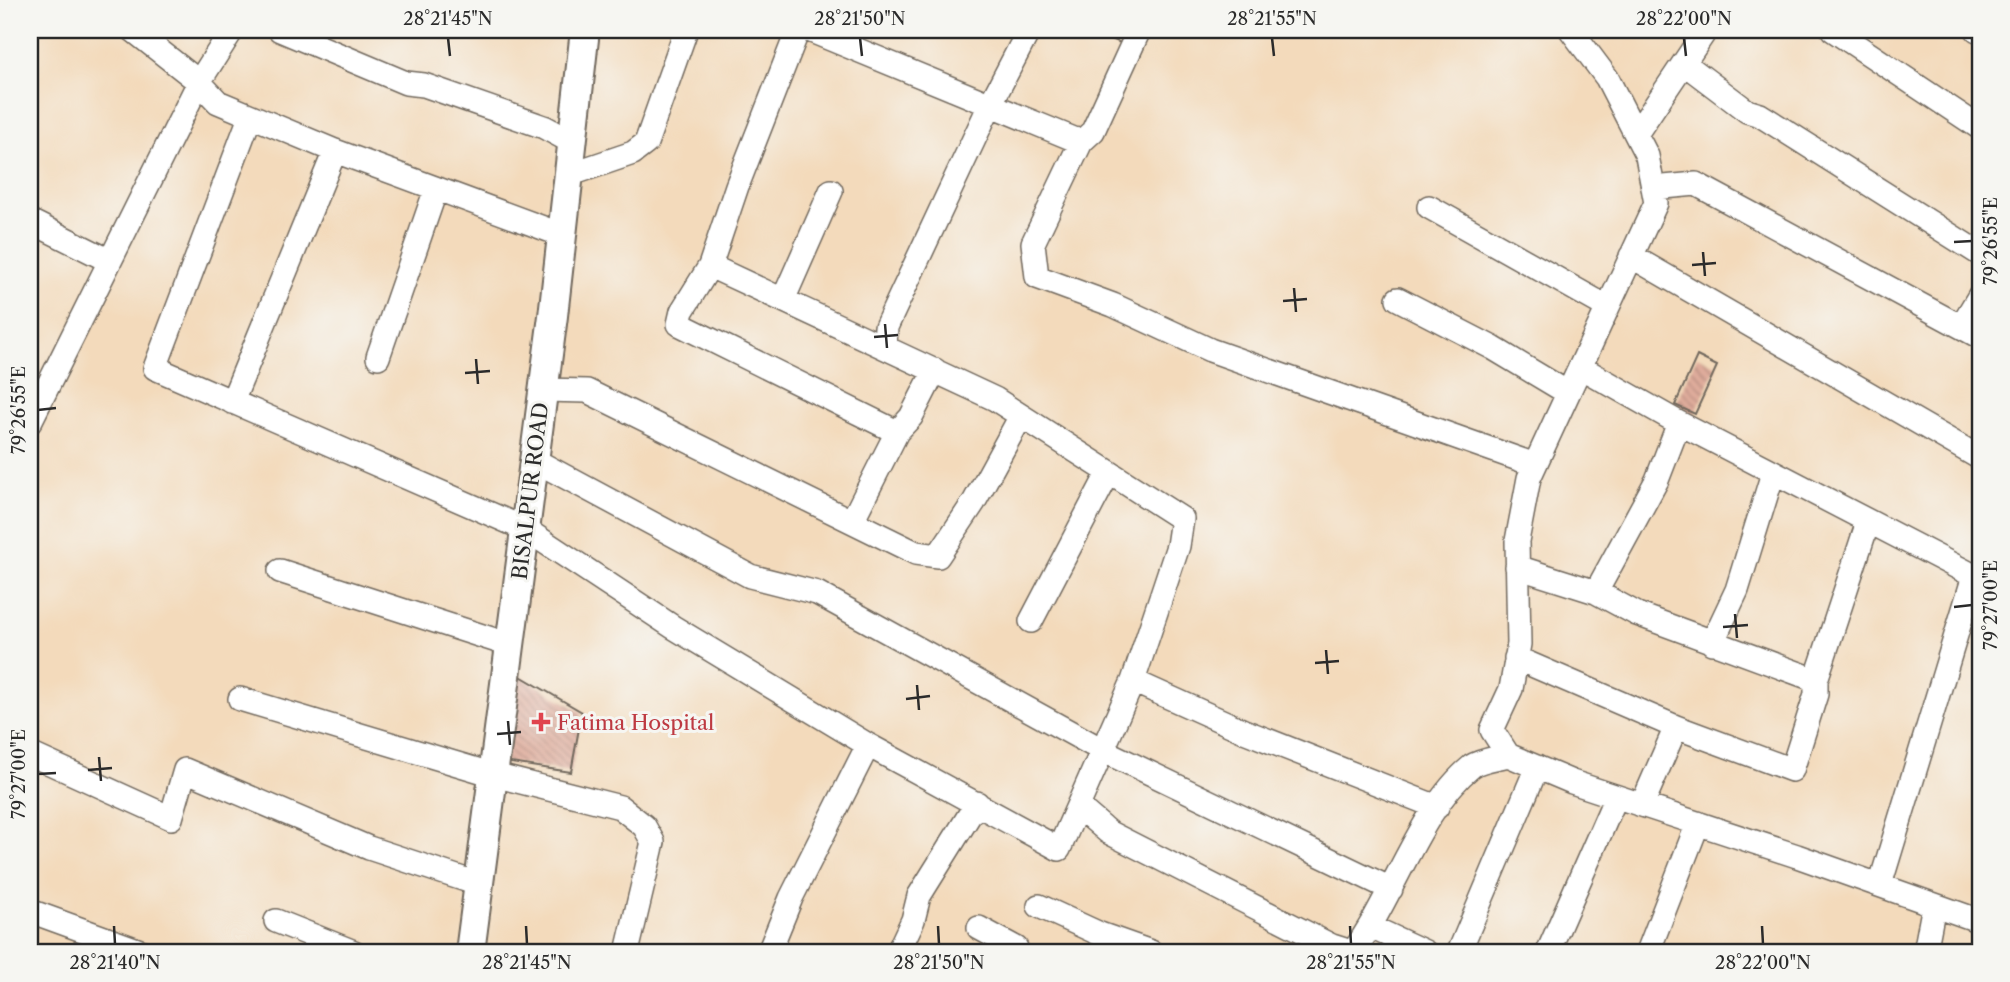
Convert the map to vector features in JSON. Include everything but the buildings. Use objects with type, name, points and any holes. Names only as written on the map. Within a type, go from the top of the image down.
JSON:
[{"type":"main road","name":"BISALPUR ROAD","points":[[470,952],[543,390],[585,30]]},
{"type":"street","points":[[133,30],[199,82],[218,102],[335,151],[562,235]]},
{"type":"street","points":[[30,422],[199,82],[232,30]]},
{"type":"street","points":[[280,30],[405,83],[424,85],[520,119],[572,142]]},
{"type":"street","points":[[568,176],[633,153],[646,144],[685,30]]},
{"type":"street","points":[[798,30],[737,186],[710,266],[682,311],[679,324],[897,432]]},
{"type":"street","points":[[809,30],[1082,142]]},
{"type":"street","points":[[885,345],[886,327],[990,105],[1029,30]]},
{"type":"street","points":[[1139,30],[1093,131],[1082,142],[1033,243],[1037,277],[1113,305],[1210,350],[1535,465]]},
{"type":"street","points":[[1572,30],[1607,78],[1647,156],[1656,203],[1529,478],[1517,541],[1516,659],[1511,689],[1492,730],[1508,755],[1536,767],[1616,797],[1980,921]]},
{"type":"street","points":[[1636,134],[1706,30]]},
{"type":"street","points":[[1833,30],[1980,128]]},
{"type":"street","points":[[1685,64],[1747,111],[1760,115],[1980,254]]},
{"type":"street","points":[[250,117],[155,368],[525,528],[673,627],[868,745],[1059,849],[1080,808],[1133,681],[1178,546],[1182,519],[995,399],[885,345],[710,266]]},
{"type":"street","points":[[232,402],[335,151]]},
{"type":"street","points":[[1653,188],[1696,184],[1971,331],[1980,295]]},
{"type":"street","points":[[378,357],[436,189]]},
{"type":"street","points":[[783,300],[831,191]]},
{"type":"street","points":[[1429,207],[1607,307]]},
{"type":"street","points":[[30,221],[110,261]]},
{"type":"street","points":[[1631,256],[1980,458]]},
{"type":"street","points":[[1398,299],[1493,348],[1568,393]]},
{"type":"street","points":[[1580,367],[1773,473],[1977,578],[1880,885]]},
{"type":"street","points":[[853,520],[897,432],[911,417],[935,370]]},
{"type":"street","points":[[543,390],[587,391],[916,553],[938,556],[974,502],[1021,416]]},
{"type":"street","points":[[1596,592],[1657,480],[1679,423]]},
{"type":"street","points":[[534,460],[750,576],[817,593],[1104,751],[1391,889]]},
{"type":"street","points":[[1031,621],[1109,472]]},
{"type":"street","points":[[1712,643],[1737,590],[1773,473]]},
{"type":"street","points":[[1516,659],[1676,727],[1792,769],[1816,694],[1816,680],[1868,522]]},
{"type":"street","points":[[1517,567],[1596,592],[1637,614],[1816,680]]},
{"type":"street","points":[[280,571],[510,645]]},
{"type":"street","points":[[1133,681],[1244,732],[1437,807]]},
{"type":"street","points":[[240,699],[493,774],[620,807],[644,826],[653,842],[626,952]]},
{"type":"street","points":[[1642,805],[1676,727]]},
{"type":"street","points":[[769,952],[791,898],[868,745]]},
{"type":"street","points":[[30,754],[171,818],[185,770],[369,848],[478,884]]},
{"type":"street","points":[[1080,808],[1108,832],[1332,946],[1352,952],[1371,927],[1437,807],[1474,765],[1508,755]]},
{"type":"street","points":[[1459,952],[1536,767]]},
{"type":"street","points":[[1548,952],[1616,797]]},
{"type":"street","points":[[898,952],[913,920],[919,897],[977,803]]},
{"type":"street","points":[[1654,950],[1698,823]]},
{"type":"street","points":[[1925,952],[1934,905]]},
{"type":"street","points":[[1039,906],[1100,934],[1151,952]]},
{"type":"street","points":[[30,911],[143,952]]},
{"type":"street","points":[[276,920],[354,952]]},
{"type":"street","points":[[1371,927],[1425,952]]},
{"type":"street","points":[[979,928],[1016,948],[1013,952]]},
{"type":"place","name":"Fatima Hospital","points":[[541,722]]}]
